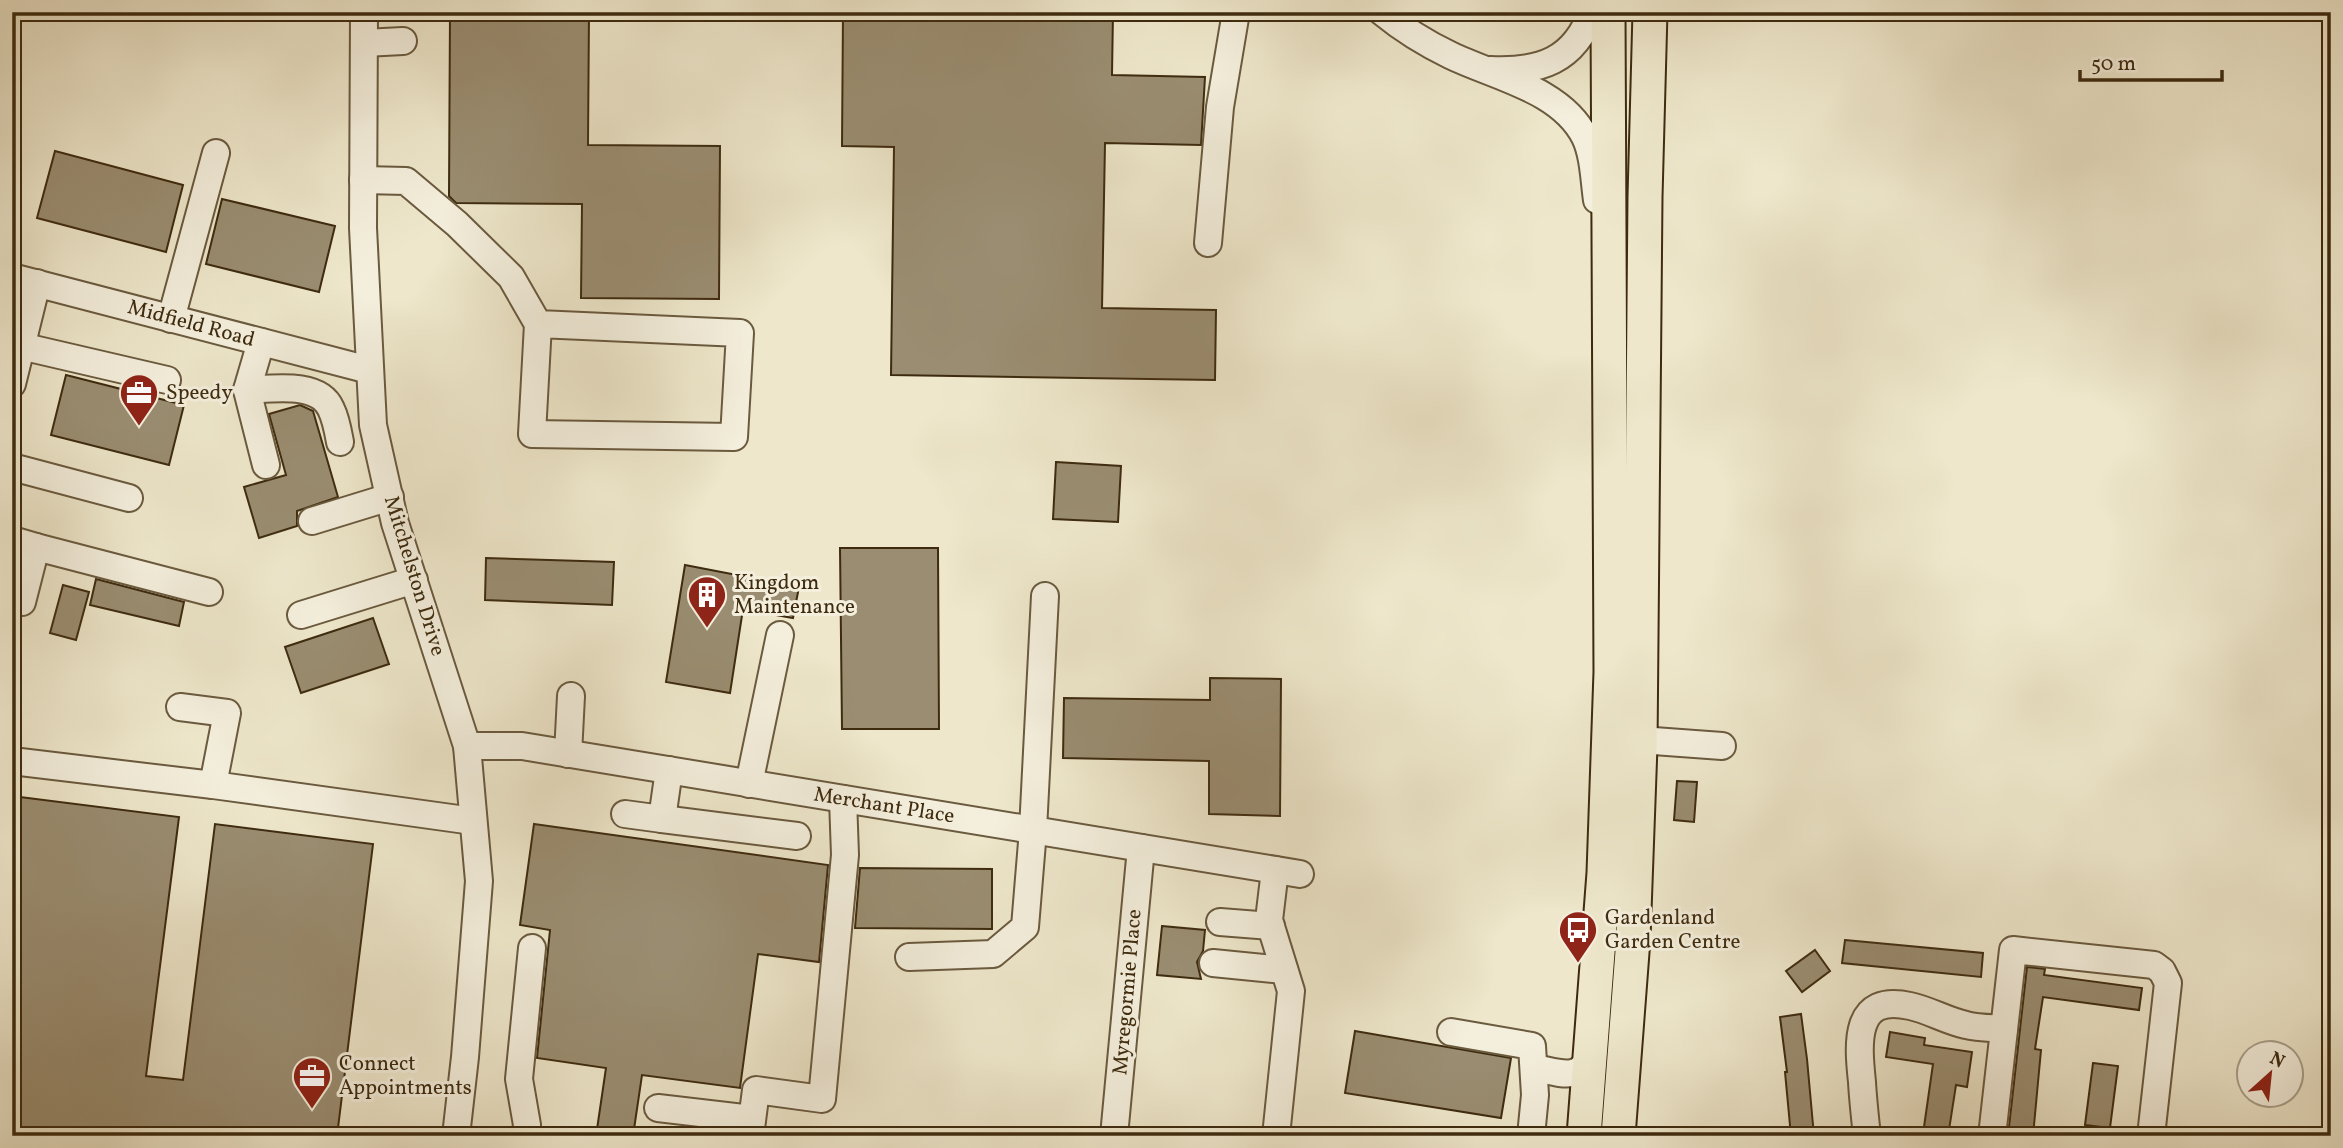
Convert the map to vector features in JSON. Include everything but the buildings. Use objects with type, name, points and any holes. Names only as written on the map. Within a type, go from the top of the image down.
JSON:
[{"type":"main road","points":[[1584,1131],[1580,1064],[1604,873],[1610,686],[1611,298],[1608,12]]},
{"type":"main road","points":[[1618,1136],[1633,939],[1640,740],[1645,197],[1650,12]]},
{"type":"street","name":"Mitchelston Drive","points":[[364,12],[363,228],[373,425],[395,523],[467,746],[479,881],[466,1057],[456,1136]]},
{"type":"street","points":[[1208,243],[1220,107],[1236,12]]},
{"type":"street","points":[[1382,12],[1409,34],[1546,97],[1578,126],[1590,150],[1611,298]]},
{"type":"street","points":[[1486,70],[1523,69],[1555,61],[1576,43],[1592,12]]},
{"type":"street","points":[[364,43],[403,41]]},
{"type":"street","points":[[171,319],[216,153]]},
{"type":"street","points":[[363,180],[406,181],[457,224],[511,276],[538,324],[532,434],[734,438],[740,333],[538,324]]},
{"type":"street","points":[[12,384],[25,280]]},
{"type":"street","name":"Midfield Road","points":[[25,280],[369,370]]},
{"type":"street","points":[[261,342],[247,390],[266,465]]},
{"type":"street","points":[[17,346],[167,380]]},
{"type":"street","points":[[247,390],[285,389],[317,394],[324,398],[332,409],[340,442]]},
{"type":"street","points":[[12,467],[129,498]]},
{"type":"street","points":[[312,521],[390,497]]},
{"type":"street","points":[[22,601],[24,544],[209,592]]},
{"type":"street","points":[[301,615],[414,580]]},
{"type":"street","points":[[909,957],[993,954],[1025,927],[1033,830],[1045,596]]},
{"type":"street","points":[[749,784],[780,635]]},
{"type":"street","points":[[568,754],[571,696]]},
{"type":"street","points":[[180,707],[227,713],[213,785]]},
{"type":"street","points":[[1640,740],[1722,746]]},
{"type":"street","name":"Merchant Place","points":[[467,746],[522,746],[1288,872],[1269,920],[1271,926]]},
{"type":"street","points":[[12,761],[213,785],[473,821]]},
{"type":"street","points":[[662,818],[669,771]]},
{"type":"street","points":[[658,1108],[751,1128],[756,1090],[822,1099],[845,855],[843,799]]},
{"type":"street","points":[[625,814],[797,836]]},
{"type":"street","name":"Myregormie Place","points":[[1114,1136],[1141,848]]},
{"type":"street","points":[[1220,922],[1271,926],[1291,991],[1276,1136]]},
{"type":"street","points":[[525,1136],[527,1125],[519,1079],[531,948]]},
{"type":"street","points":[[1992,1136],[2014,950],[2154,965],[2162,971],[2168,983],[2151,1136]]},
{"type":"street","points":[[1213,963],[1284,970]]},
{"type":"street","points":[[1867,1136],[1858,1045],[1860,1028],[1869,1013],[1881,1005],[1894,1004],[1910,1006],[1967,1025],[2004,1029]]},
{"type":"street","points":[[1451,1032],[1532,1046],[1535,1068],[1531,1136]]},
{"type":"street","points":[[1535,1068],[1580,1064]]},
{"type":"place","name":"Speedy","points":[[139,427]]},
{"type":"place","name":"Kingdom Maintenance","points":[[707,629]]},
{"type":"place","name":"Gardenland Garden Centre","points":[[1578,964]]},
{"type":"place","name":"Connect Appointments","points":[[312,1110]]}]
